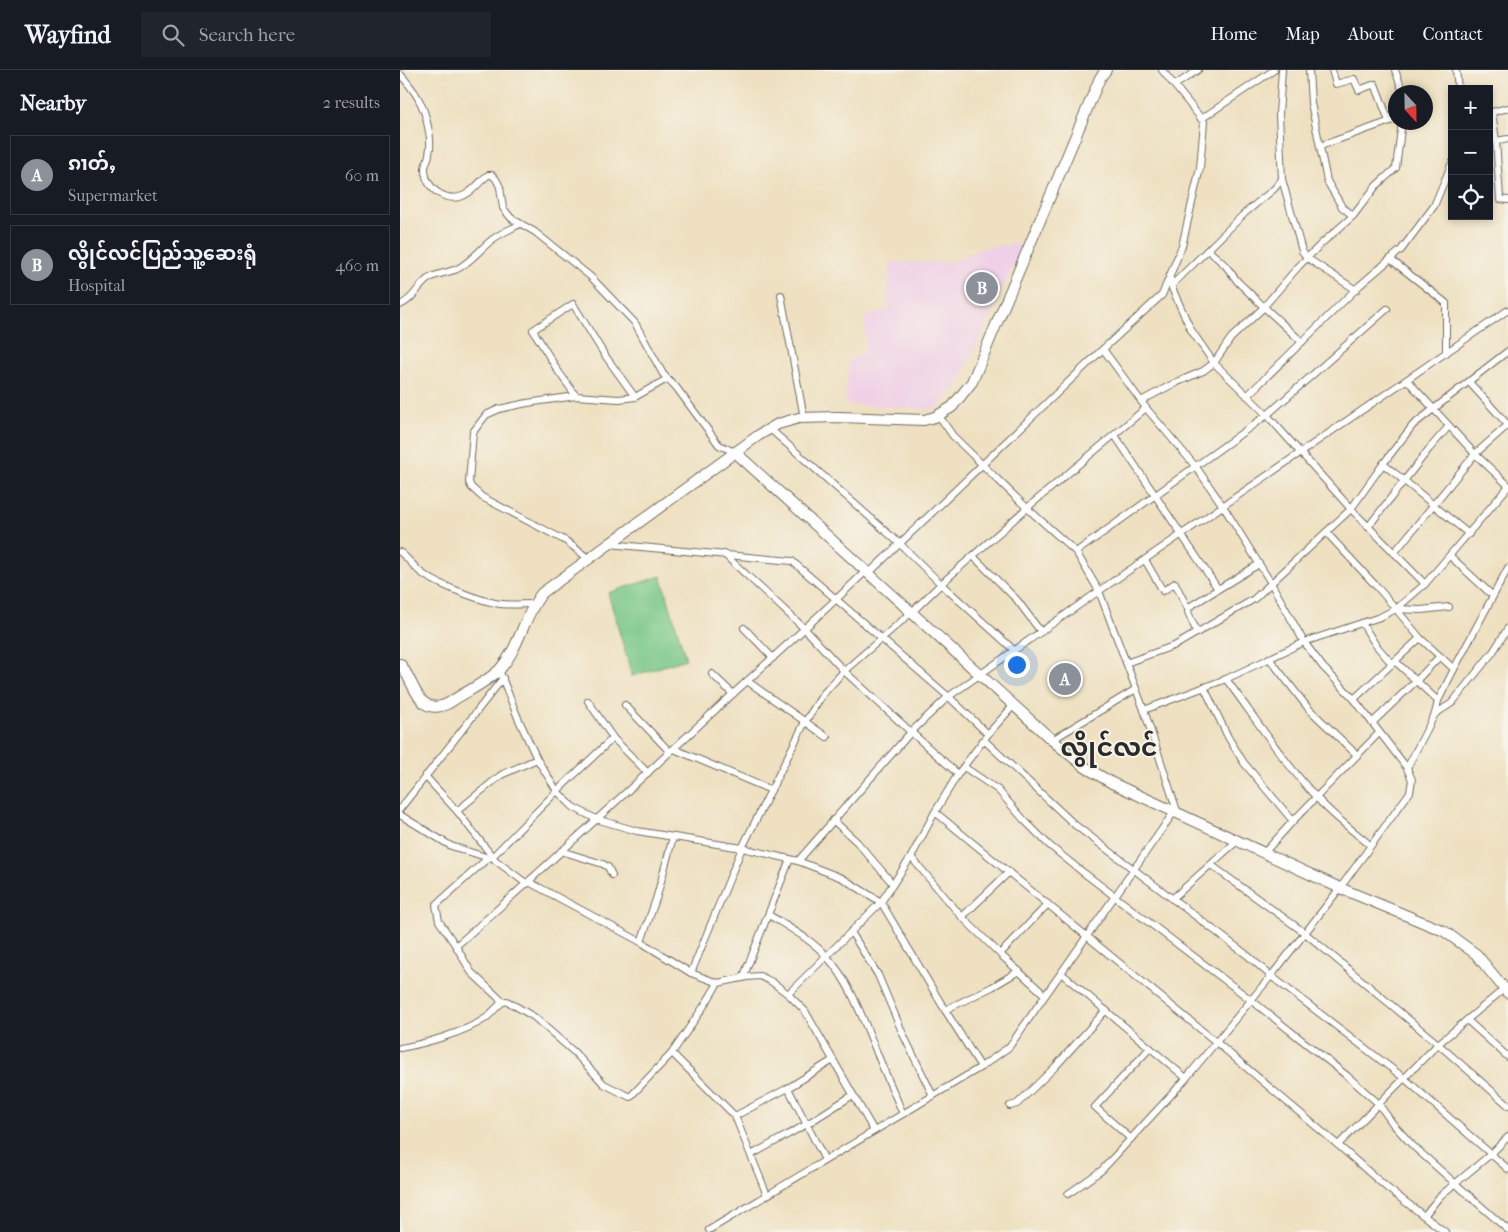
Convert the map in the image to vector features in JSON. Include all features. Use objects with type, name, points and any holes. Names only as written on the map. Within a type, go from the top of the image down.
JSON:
[{"type":"highway","points":[[400,664],[405,670],[418,697],[426,705],[433,707],[442,706],[501,674],[533,604],[542,593],[769,428],[788,420],[804,418],[839,417],[924,420],[939,416],[952,407],[972,382],[1100,78],[1106,70]]},
{"type":"highway","points":[[735,452],[1052,740],[1085,767],[1112,783],[1264,854],[1456,938],[1476,954],[1506,991]]},
{"type":"street","points":[[456,946],[528,883],[899,543],[1162,295],[1182,246],[1200,168],[1204,122],[1162,70]]},
{"type":"street","points":[[1175,85],[1198,70]]},
{"type":"street","points":[[1201,119],[1274,70]]},
{"type":"street","points":[[1282,70],[1280,114],[1282,179],[1302,251],[1307,258],[1356,290]]},
{"type":"street","points":[[1309,70],[1311,104],[1327,180],[1342,207],[1353,216]]},
{"type":"street","points":[[1332,70],[1336,84],[1354,79],[1360,90],[1375,84],[1388,112]]},
{"type":"street","points":[[1395,70],[1400,85]]},
{"type":"street","points":[[1456,70],[1458,85]]},
{"type":"street","points":[[400,74],[420,98],[426,116],[429,129],[430,155],[424,167],[426,178],[432,190],[441,195],[462,196],[468,194],[488,175],[492,175],[500,187],[503,208],[511,218],[535,232],[591,276],[635,323],[656,363],[667,379],[676,387],[719,445],[735,452]]},
{"type":"street","points":[[1508,108],[1492,112],[1500,199],[1508,200]]},
{"type":"street","points":[[1320,146],[1388,121]]},
{"type":"street","points":[[1142,401],[1173,384],[1203,371],[1214,363],[1231,338],[1264,307],[1307,258],[1353,216],[1376,186],[1396,168],[1401,130]]},
{"type":"street","points":[[1496,141],[1508,138]]},
{"type":"street","points":[[1248,396],[1356,290],[1401,250],[1434,206],[1448,173]]},
{"type":"street","points":[[1171,286],[1245,213],[1274,189],[1282,179]]},
{"type":"street","points":[[400,305],[413,297],[428,279],[457,269],[494,239],[520,224]]},
{"type":"street","points":[[1208,250],[1225,264],[1238,282],[1302,342]]},
{"type":"street","points":[[1390,258],[1446,303],[1446,353]]},
{"type":"street","points":[[1170,276],[1171,286],[1191,330],[1214,363],[1267,415],[1351,509],[1425,584]]},
{"type":"street","points":[[781,295],[804,418]]},
{"type":"street","points":[[576,396],[533,330],[573,304],[604,354],[635,397]]},
{"type":"street","points":[[1076,552],[1267,415],[1387,309]]},
{"type":"street","points":[[798,861],[910,732],[948,697],[1508,310]]},
{"type":"street","points":[[1068,1194],[1102,1170],[1186,1078],[1272,976],[1340,888],[1410,792],[1412,780],[1407,768],[1354,700],[1323,667],[1304,642],[1271,583],[1223,506],[1196,467],[1146,408],[1103,349]]},
{"type":"street","points":[[1126,663],[1176,645],[1254,599],[1351,509],[1413,425],[1508,351]]},
{"type":"street","points":[[589,559],[566,541],[501,508],[482,497],[471,487],[468,482],[473,432],[486,415],[499,409],[576,396],[619,399],[635,397],[667,379]]},
{"type":"street","points":[[1144,710],[1226,679],[1304,642],[1396,610],[1425,584],[1508,486],[1475,454],[1407,380]]},
{"type":"street","points":[[1394,553],[1475,454],[1508,425],[1469,382]]},
{"type":"street","points":[[692,973],[742,848],[805,722],[823,694],[844,670],[912,612],[941,584],[1027,508],[1146,408]]},
{"type":"street","points":[[709,1230],[981,1067],[1009,1047],[1133,870],[1176,813],[1144,710],[1099,591],[1076,552],[982,465],[953,436],[939,416]]},
{"type":"street","points":[[1368,527],[1449,426]]},
{"type":"street","points":[[769,428],[899,543],[1014,650]]},
{"type":"street","points":[[1116,437],[1218,589]]},
{"type":"street","points":[[1383,464],[1469,534]]},
{"type":"street","points":[[1326,532],[1378,588],[1420,638],[1454,669]]},
{"type":"street","points":[[609,544],[792,561],[948,697],[1075,825],[1247,955],[1404,1078],[1508,1169]]},
{"type":"street","points":[[400,552],[420,571],[432,579],[468,595],[495,603],[512,605],[533,604]]},
{"type":"street","points":[[724,554],[805,629],[844,670],[958,774]]},
{"type":"street","points":[[973,556],[1017,600],[1041,632]]},
{"type":"street","points":[[1450,556],[1492,595]]},
{"type":"street","points":[[1145,560],[1163,591],[1175,583],[1197,633]]},
{"type":"street","points":[[1188,609],[1259,564]]},
{"type":"street","points":[[1407,768],[1435,714],[1438,701],[1454,669],[1508,568]]},
{"type":"street","points":[[1396,610],[1449,607]]},
{"type":"street","points":[[1362,623],[1375,644],[1438,701]]},
{"type":"street","points":[[744,628],[773,658]]},
{"type":"street","points":[[1435,714],[1452,703],[1493,652],[1508,628]]},
{"type":"street","points":[[1354,700],[1420,638]]},
{"type":"street","points":[[1372,723],[1440,656]]},
{"type":"street","points":[[1269,658],[1308,708],[1357,755]]},
{"type":"street","points":[[501,674],[518,718],[537,759],[557,790],[573,807],[596,819],[637,832],[742,848],[798,861],[842,878],[880,902],[981,1067]]},
{"type":"street","points":[[400,808],[501,674]]},
{"type":"street","points":[[712,674],[733,694]]},
{"type":"street","points":[[1226,679],[1316,797],[1332,814],[1370,845]]},
{"type":"street","points":[[747,681],[827,738]]},
{"type":"street","points":[[1204,687],[1228,737],[1244,763],[1292,821]]},
{"type":"street","points":[[1052,740],[1136,689]]},
{"type":"street","points":[[588,702],[613,738],[648,773]]},
{"type":"street","points":[[625,705],[672,750],[771,790]]},
{"type":"street","points":[[788,994],[880,902],[911,857],[958,774],[986,737],[1014,705]]},
{"type":"street","points":[[1264,854],[1292,821],[1379,733]]},
{"type":"street","points":[[613,738],[557,790],[492,858],[436,905],[438,921],[456,946],[471,972],[504,1002],[507,1001],[534,1017],[574,1052],[604,1084],[630,1097],[672,1053],[718,983]]},
{"type":"street","points":[[457,811],[501,774],[537,759]]},
{"type":"street","points":[[964,766],[998,790],[1049,845],[1346,1075],[1378,1103],[1393,1124],[1413,1146],[1508,1230]]},
{"type":"street","points":[[425,776],[457,811],[492,858]]},
{"type":"street","points":[[935,812],[1216,1042],[1386,1187],[1445,1232]]},
{"type":"street","points":[[400,815],[451,846],[492,858],[528,883],[640,942],[692,973],[718,983],[760,976],[772,982],[788,994],[805,1012],[874,1131]]},
{"type":"street","points":[[833,820],[857,842],[893,884]]},
{"type":"street","points":[[640,942],[658,896],[673,837]]},
{"type":"street","points":[[1172,899],[1237,841]]},
{"type":"street","points":[[562,851],[603,864],[608,867],[612,875]]},
{"type":"street","points":[[911,857],[962,917],[1045,995]]},
{"type":"street","points":[[743,978],[790,859]]},
{"type":"street","points":[[1211,865],[1305,933],[1508,1105]]},
{"type":"street","points":[[962,917],[1009,872]]},
{"type":"street","points":[[1000,954],[1048,904]]},
{"type":"street","points":[[769,916],[796,932],[826,956],[835,966],[851,994],[903,1114]]},
{"type":"street","points":[[851,932],[878,975],[903,1034],[933,1096]]},
{"type":"street","points":[[945,1010],[992,987],[1019,971]]},
{"type":"street","points":[[1061,973],[1186,1078]]},
{"type":"street","points":[[1338,1145],[1438,1044],[1506,991]]},
{"type":"street","points":[[400,1048],[448,1035],[472,1026],[486,1018],[504,1002]]},
{"type":"street","points":[[1010,1106],[1017,1104],[1055,1067],[1106,1010]]},
{"type":"street","points":[[1467,1020],[1508,1057]]},
{"type":"street","points":[[1131,1139],[1095,1107],[1150,1048]]},
{"type":"street","points":[[672,1053],[735,1116],[767,1195]]},
{"type":"street","points":[[735,1116],[788,1088],[833,1060]]},
{"type":"street","points":[[788,1088],[825,1160]]},
{"type":"street","points":[[751,1154],[807,1124],[853,1095]]},
{"type":"street","points":[[1424,1216],[1440,1196],[1491,1154],[1508,1137]]},
{"type":"shaded area","points":[[1023,244],[959,383],[937,408],[845,404],[849,359],[865,353],[865,317],[887,310],[890,262],[952,262],[985,247]]},
{"type":"green space","points":[[661,576],[686,659],[632,676],[608,593]]},
{"type":"place","name":"လွိုင်လင်ပြည်သူ့ဆေးရုံ","points":[[982,288]]},
{"type":"place","name":"ၵၢတ်ႇ","points":[[1065,679]]},
{"type":"district","name":"လွိုင်လင်","points":[[1109,747]]}]
